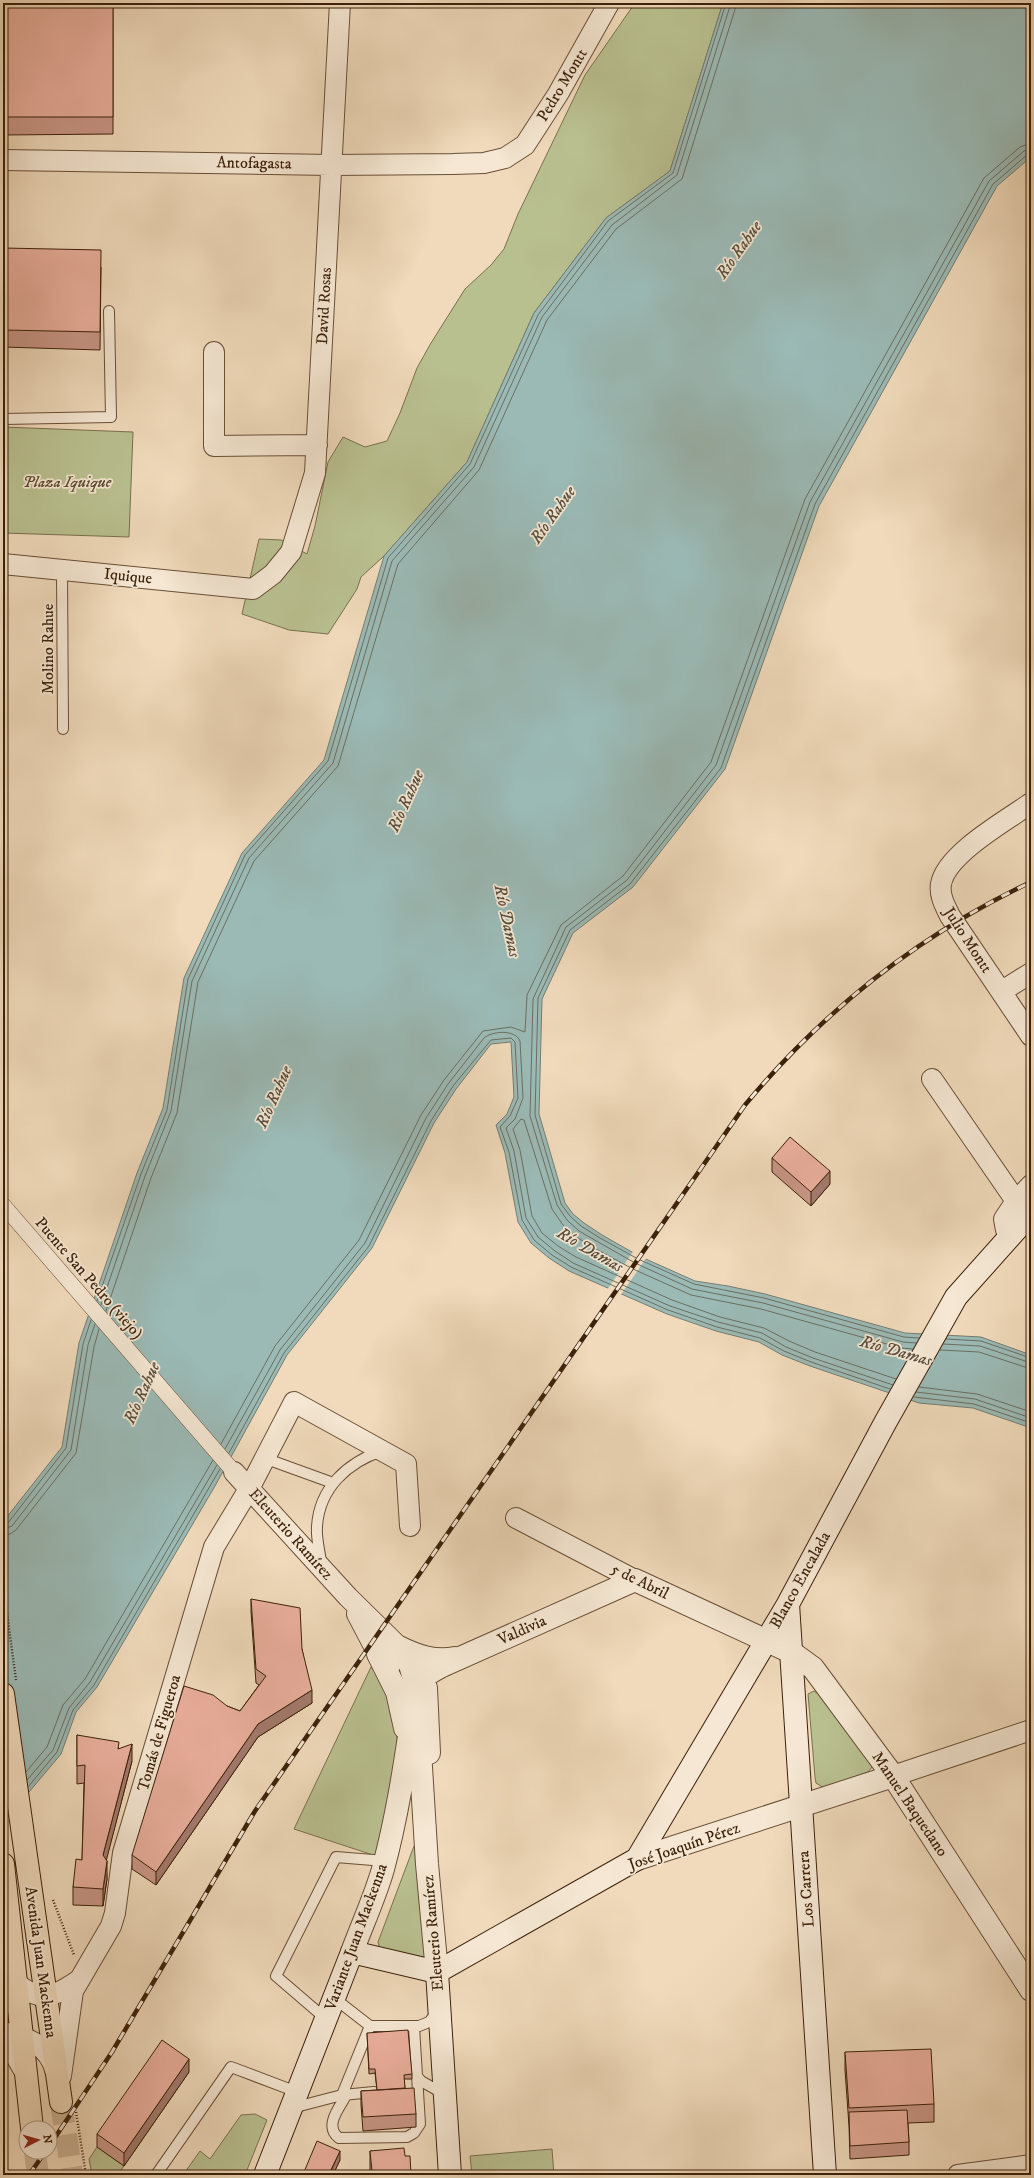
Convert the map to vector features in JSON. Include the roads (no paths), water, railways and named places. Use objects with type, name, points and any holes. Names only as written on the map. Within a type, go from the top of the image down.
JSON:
[{"type":"main road","name":"Blanco Encalada","points":[[637,1859],[788,1604],[885,1423],[956,1297],[1011,1235],[1023,1207]]},
{"type":"main road","name":"5 de Abril","points":[[635,1580],[766,1641]]},
{"type":"main road","name":"Valdivia","points":[[416,1690],[424,1677],[433,1670],[635,1580]]},
{"type":"main road","name":"Los Carrera","points":[[788,1604],[825,2175]]},
{"type":"main road","name":"Manuel Baquedano","points":[[766,1641],[791,1652],[813,1668],[893,1776],[1031,1990]]},
{"type":"main road","points":[[399,1647],[424,1657],[437,1659],[464,1655]]},
{"type":"main road","points":[[378,1654],[392,1679],[401,1706],[405,1735],[404,1774]]},
{"type":"main road","points":[[427,1864],[434,1828],[426,1685],[433,1670]]},
{"type":"main road","name":"Variante Juan Mackenna","points":[[265,2175],[352,1952],[385,1861],[404,1774],[416,1690]]},
{"type":"main road","name":"Eleuterio Ramírez","points":[[416,1690],[427,1864],[437,1972],[450,2175]]},
{"type":"main road","name":"Avenida Juan Mackenna","points":[[3,1694],[60,2096]]},
{"type":"main road","name":"José Joaquín Pérez","points":[[437,1972],[637,1859],[893,1776]]},
{"type":"main road","name":"Avenida Juan Mackenna","points":[[3,1864],[16,1983],[9,2039],[26,2074],[31,2120]]},
{"type":"main road","points":[[352,1952],[437,1972]]},
{"type":"street","name":"David Rosas","points":[[253,589],[274,574],[290,552],[315,473],[340,3]]},
{"type":"street","name":"Pedro Montt","points":[[505,158],[525,145],[558,94],[609,3]]},
{"type":"street","name":"Antofagasta","points":[[3,160],[331,165],[484,163],[505,158]]},
{"type":"street","points":[[214,352],[214,446],[317,445]]},
{"type":"street","name":"Iquique","points":[[3,564],[253,589]]},
{"type":"street","name":"Julio Montt","points":[[1031,803],[967,848],[944,872],[941,884],[944,905],[950,916],[1031,1036]]},
{"type":"street","points":[[1002,991],[1031,973]]},
{"type":"street","points":[[932,1079],[1023,1207]]},
{"type":"street","points":[[1023,1207],[1031,1185]]},
{"type":"street","name":"Puente San Pedro (viejo)","points":[[3,1205],[234,1472]]},
{"type":"street","name":"Tomás de Figueroa","points":[[60,2096],[74,1992],[79,1980],[107,1937],[113,1920],[123,1853],[214,1547],[249,1489],[294,1402],[382,1451]]},
{"type":"street","points":[[382,1451],[406,1464],[410,1526]]},
{"type":"street","name":"Eleuterio Ramírez","points":[[234,1472],[348,1598],[399,1647],[408,1661],[416,1690]]},
{"type":"street","name":"5 de Abril","points":[[516,1518],[635,1580]]},
{"type":"street","name":"Eleuterio Ramírez","points":[[348,1598],[378,1654],[399,1670],[416,1690]]},
{"type":"street","name":"José Joaquín Pérez","points":[[893,1776],[1031,1730]]},
{"type":"street","name":"Tomás de Figueroa","points":[[46,1997],[59,1992],[79,1980]]},
{"type":"street","points":[[3,2001],[16,1983],[26,1991],[46,1997]]},
{"type":"street","points":[[9,2039],[33,2041],[47,2053],[52,2061],[60,2096]]},
{"type":"street","points":[[958,2175],[1031,2165]]},
{"type":"lane","points":[[3,419],[111,417],[109,311]]},
{"type":"lane","name":"Molino Rahue","points":[[62,569],[63,729]]},
{"type":"lane","points":[[322,1568],[317,1539],[318,1516],[324,1499],[333,1483],[356,1463],[382,1451]]},
{"type":"lane","points":[[264,1458],[333,1483]]},
{"type":"lane","points":[[326,2019],[276,1976],[336,1857],[385,1861]]},
{"type":"lane","points":[[334,1998],[370,2026],[414,2027],[429,2022],[439,2008]]},
{"type":"lane","points":[[370,2026],[363,2054],[332,2122],[332,2127],[336,2135],[344,2138],[407,2137],[414,2133],[420,2124],[416,2075],[412,2050],[414,2027]]},
{"type":"lane","points":[[156,2175],[231,2067],[294,2100],[377,2092]]},
{"type":"lane","points":[[416,2075],[421,2081],[445,2094]]},
{"type":"lane","points":[[405,2090],[417,2089]]},
{"type":"water","points":[[723,3],[1031,3],[1031,157],[997,186],[819,506],[725,769],[633,887],[573,933],[542,999],[539,1114],[565,1203],[573,1214],[602,1235],[639,1256],[695,1281],[765,1294],[905,1333],[981,1337],[1031,1355],[1031,1428],[973,1408],[919,1403],[810,1366],[782,1355],[759,1342],[716,1331],[667,1314],[569,1271],[549,1258],[531,1243],[518,1222],[505,1153],[496,1125],[507,1114],[514,1097],[511,1042],[491,1044],[456,1089],[434,1123],[372,1248],[287,1355],[215,1486],[97,1687],[76,1712],[61,1754],[3,1823],[3,1522],[62,1447],[79,1343],[137,1173],[163,1108],[184,978],[242,853],[324,760],[384,556],[467,462],[534,313],[606,218],[670,171]]},
{"type":"tunnel","points":[[61,2102],[72,2175]]},
{"type":"tunnel","points":[[36,2160],[38,2175]]},
{"type":"railway","points":[[58,2133],[112,2052],[255,1811],[745,1105],[775,1070],[807,1038],[876,978],[912,951],[950,926],[1031,882]]},
{"type":"railway","points":[[29,2175],[39,2160]]},
{"type":"water label","name":"Río Rahue","points":[[739,250]]},
{"type":"water label","name":"Río Rahue","points":[[553,515]]},
{"type":"water label","name":"Río Rahue","points":[[406,801]]},
{"type":"water label","name":"Río Damas","points":[[507,921]]},
{"type":"water label","name":"Río Rahue","points":[[274,1097]]},
{"type":"water label","name":"Río Damas","points":[[590,1250]]},
{"type":"water label","name":"Río Damas","points":[[896,1351]]},
{"type":"water label","name":"Río Rahue","points":[[142,1393]]},
{"type":"park label","name":"Plaza Iquique","points":[[67,482]]}]
